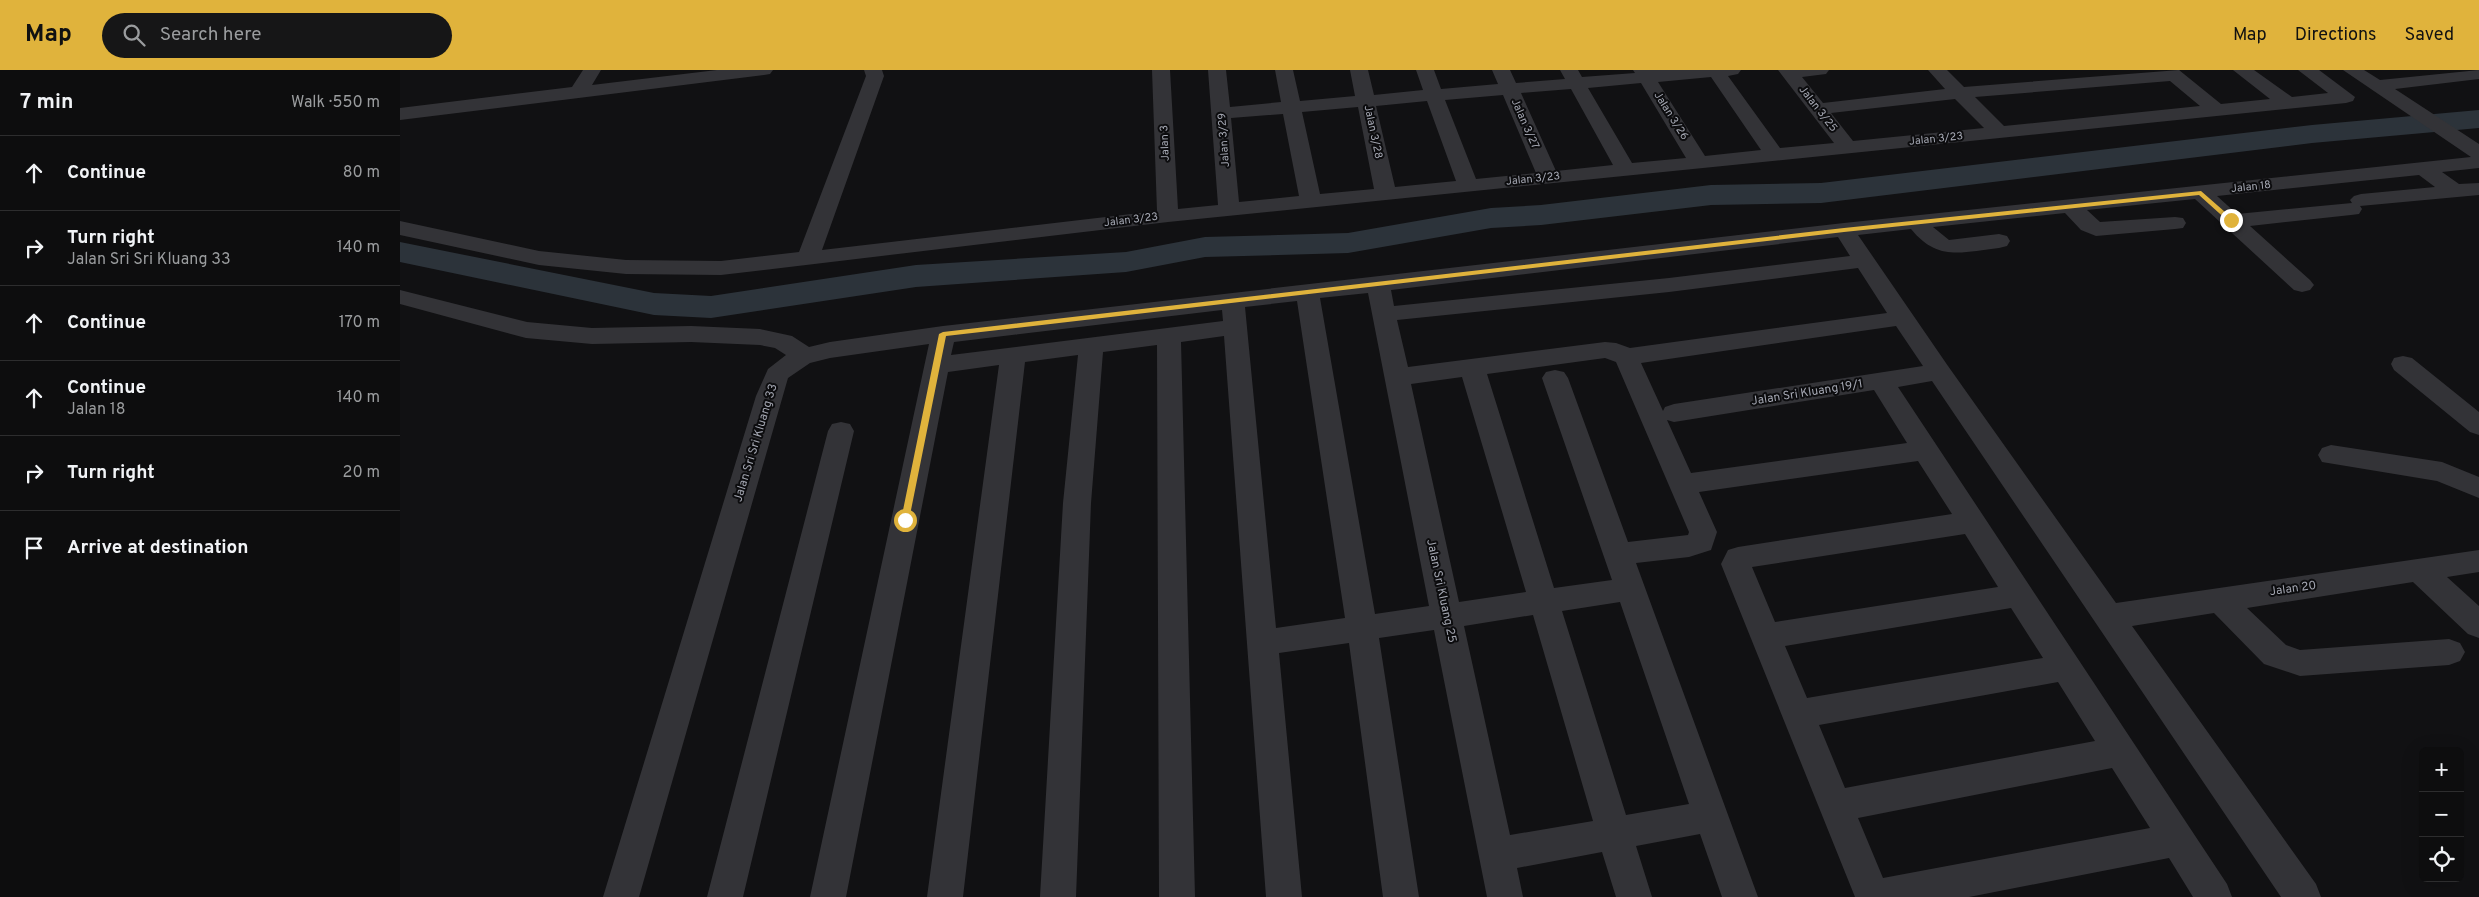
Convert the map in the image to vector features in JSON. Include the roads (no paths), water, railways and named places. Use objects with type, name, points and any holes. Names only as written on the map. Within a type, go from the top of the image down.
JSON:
[{"type":"street","points":[[578,92],[592,70]]},
{"type":"street","points":[[400,114],[764,70]]},
{"type":"street","points":[[808,257],[875,76],[873,70]]},
{"type":"street","name":"Jalan 3","points":[[1161,70],[1168,216]]},
{"type":"street","name":"Jalan 3/29","points":[[1218,70],[1229,210]]},
{"type":"street","points":[[1284,70],[1311,202]]},
{"type":"street","name":"Jalan 3/28","points":[[1359,70],[1386,194]]},
{"type":"street","points":[[1425,70],[1468,186]]},
{"type":"street","name":"Jalan 3/27","points":[[1501,70],[1549,178]]},
{"type":"street","points":[[1222,113],[1509,89],[1572,77],[1721,70],[1775,155]]},
{"type":"street","points":[[1788,71],[1820,70]]},
{"type":"street","points":[[1937,70],[1999,132]]},
{"type":"street","points":[[2242,70],[2288,103]]},
{"type":"street","name":"Jalan 3/23","points":[[400,228],[481,247],[549,259],[626,267],[721,268],[1168,216],[2346,97],[2307,70]]},
{"type":"street","points":[[2352,70],[2479,153]]},
{"type":"street","points":[[2391,70],[2409,81]]},
{"type":"street","name":"Jalan 3/25","points":[[1788,71],[1848,148]]},
{"type":"street","points":[[1818,109],[2171,72],[2217,110]]},
{"type":"street","points":[[2377,86],[2474,73]]},
{"type":"street","name":"Jalan 3/26","points":[[1644,74],[1699,163]]},
{"type":"street","points":[[1572,77],[1626,170]]},
{"type":"street","name":"Jalan 18","points":[[1378,285],[1844,230],[2479,162]]},
{"type":"street","points":[[2424,168],[2455,192]]},
{"type":"street","points":[[2231,220],[2479,189]]},
{"type":"street","points":[[2201,193],[2302,285]]},
{"type":"street","points":[[2070,206],[2089,225],[2096,229],[2175,223]]},
{"type":"street","points":[[1917,222],[1932,240],[1940,245],[1948,246],[1999,241]]},
{"type":"street","points":[[1844,230],[1939,372],[2303,897]]},
{"type":"street","points":[[1384,314],[1668,286],[1863,261]]},
{"type":"street","name":"Jalan Sri Sri Kluang 33","points":[[622,897],[769,396],[777,375],[786,366],[806,356],[830,350],[943,334],[1234,314],[1307,293],[1378,285]]},
{"type":"street","name":"Jalan Sri Kluang 25","points":[[1378,285],[1505,897]]},
{"type":"street","points":[[1307,293],[1362,628],[1401,897]]},
{"type":"street","points":[[400,296],[526,330],[592,336],[691,334],[760,337],[783,342],[806,356]]},
{"type":"street","points":[[937,365],[1169,335],[1234,314],[1284,897]]},
{"type":"street","points":[[1626,357],[1902,318]]},
{"type":"street","points":[[828,897],[943,334]]},
{"type":"street","points":[[1169,335],[1177,897]]},
{"type":"street","points":[[1058,897],[1078,503],[1091,345]]},
{"type":"street","points":[[1397,377],[1604,350],[1616,351],[1626,357],[1703,532],[1701,542],[1689,546],[1617,554]]},
{"type":"street","points":[[945,897],[1013,355]]},
{"type":"street","points":[[2403,364],[2479,426]]},
{"type":"street","points":[[1472,367],[1542,602],[1634,897]]},
{"type":"street","name":"Jalan Sri Kluang 19/1","points":[[1674,413],[1939,372]]},
{"type":"street","points":[[1554,378],[1740,897]]},
{"type":"street","points":[[1881,381],[2214,897]]},
{"type":"street","points":[[725,897],[841,431]]},
{"type":"street","points":[[1682,484],[1926,450]]},
{"type":"street","points":[[2331,455],[2442,472],[2479,488]]},
{"type":"street","points":[[1873,897],[1736,564],[1738,558],[1973,522]]},
{"type":"street","name":"Jalan 20","points":[[2108,617],[2479,562]]},
{"type":"street","points":[[2419,570],[2479,625]]},
{"type":"street","points":[[1262,643],[1630,589]]},
{"type":"street","points":[[1766,636],[2020,595]]},
{"type":"street","points":[[2220,600],[2275,655],[2300,663],[2449,652]]},
{"type":"street","points":[[1799,714],[2067,667]]},
{"type":"street","points":[[1836,806],[2120,751]]},
{"type":"street","points":[[1496,855],[1711,816]]},
{"type":"street","points":[[1877,897],[2176,840]]},
{"type":"waterway","points":[[400,252],[654,304],[711,307],[916,276],[1126,262],[1205,247],[1348,243],[1491,218],[1541,215],[1711,195],[1821,193],[2312,134],[2479,119]]}]
